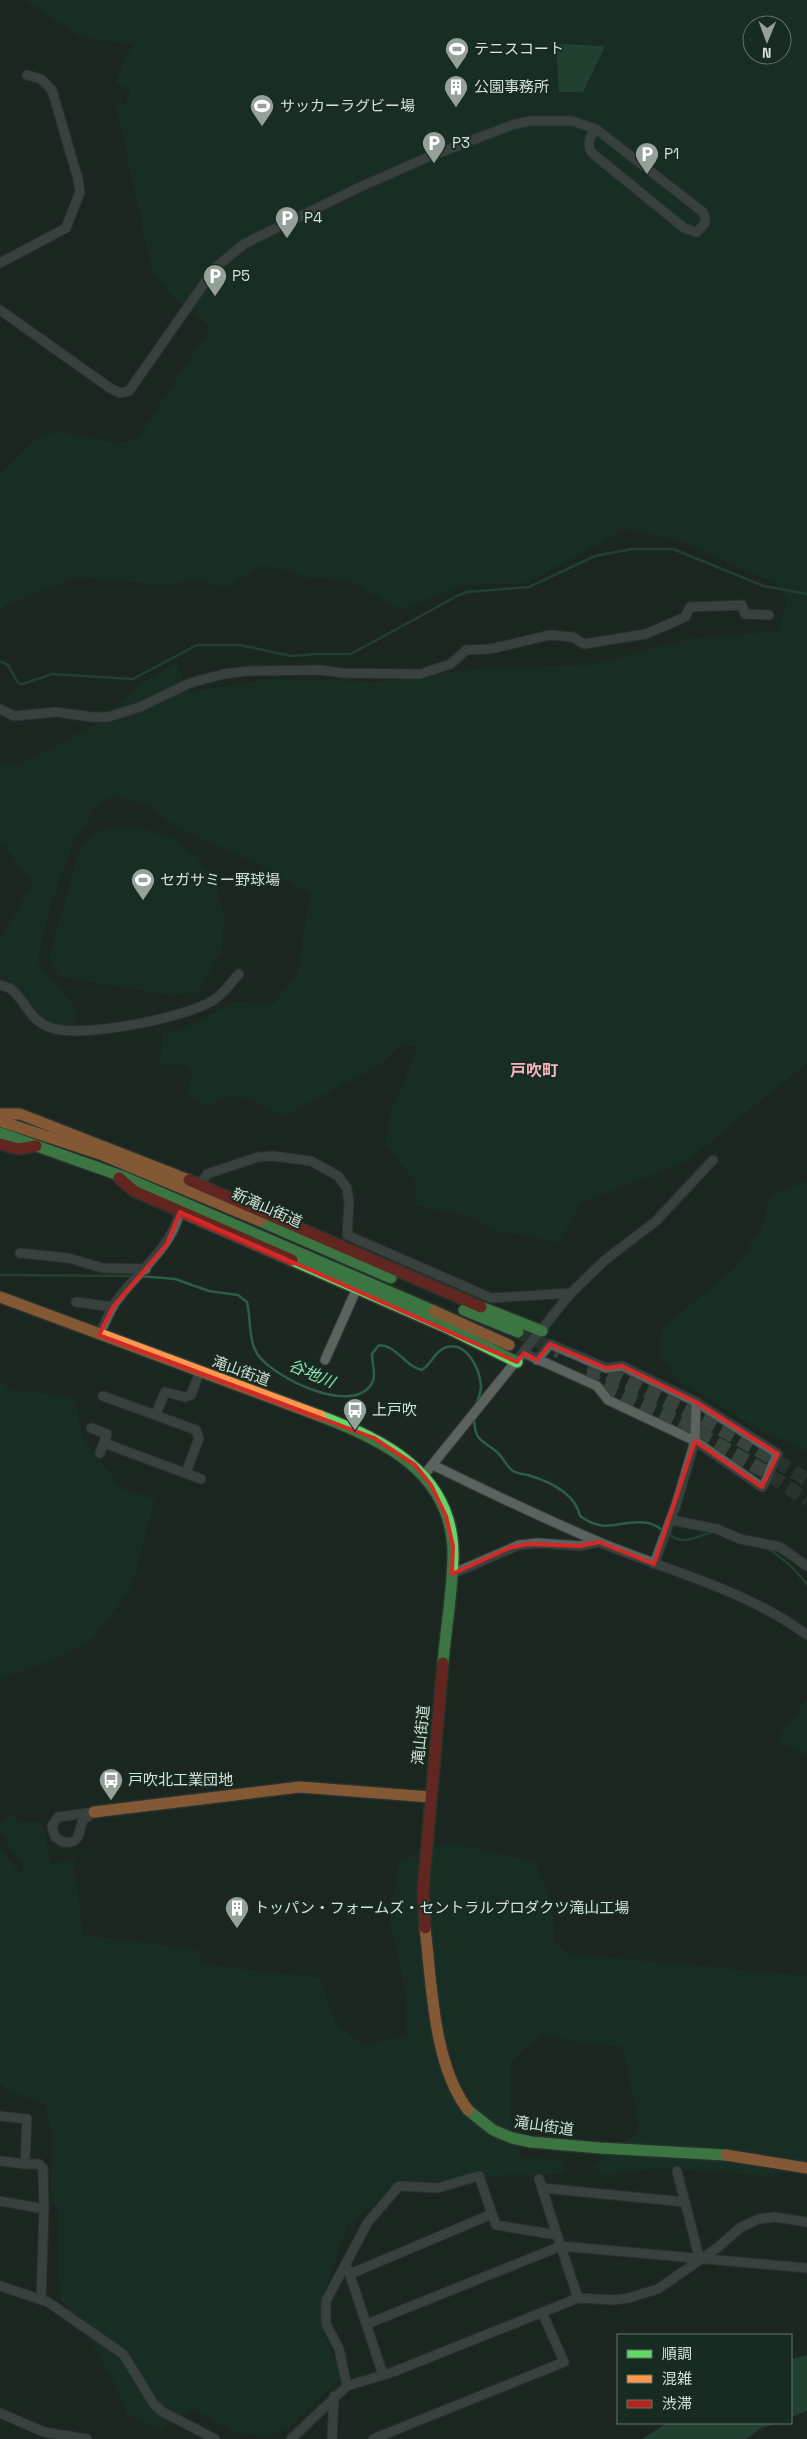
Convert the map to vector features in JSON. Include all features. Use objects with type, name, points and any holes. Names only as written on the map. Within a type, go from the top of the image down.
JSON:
[{"type":"main road","points":[[0,1114],[12,1112],[20,1114],[130,1154],[542,1331]]},
{"type":"main road","name":"新滝山街道","points":[[0,1121],[54,1138],[146,1172],[518,1332]]},
{"type":"main road","name":"新滝山街道","points":[[0,1133],[42,1145],[112,1172],[410,1300],[509,1345]]},
{"type":"main road","points":[[0,1144],[18,1149],[42,1145]]},
{"type":"main road","points":[[112,1172],[134,1191],[180,1212],[521,1358]]},
{"type":"main road","name":"滝山街道","points":[[0,1298],[362,1432],[400,1452],[424,1475],[440,1501],[449,1525],[453,1546],[452,1574],[430,1797],[423,1892],[424,1926],[442,2058],[452,2087],[467,2110],[493,2130],[526,2141],[725,2154],[770,2160],[807,2168]]},
{"type":"main road","points":[[94,1812],[300,1787],[322,1787],[430,1797]]},
{"type":"street","points":[[0,263],[66,228],[80,192],[78,179],[52,90],[41,79],[27,75]]},
{"type":"street","points":[[0,310],[110,388],[120,393],[129,391],[215,268],[244,244],[358,188],[428,157],[512,125],[530,121],[572,121],[596,129],[703,212],[706,218],[701,229],[696,232],[684,228],[592,154],[588,147],[589,141],[596,129]]},
{"type":"street","points":[[0,709],[14,716],[56,712],[108,717],[140,707],[190,683],[224,674],[249,671],[321,670],[343,674],[420,674],[451,664],[466,650],[490,649],[550,635],[573,637],[584,644],[646,634],[685,616],[690,608],[742,605],[745,614],[769,615]]},
{"type":"street","points":[[0,986],[11,989],[29,1013],[51,1028],[74,1031],[101,1030],[186,1012],[214,1001],[239,974]]},
{"type":"street","points":[[200,1184],[207,1174],[258,1158],[273,1156],[311,1161],[338,1176],[347,1188],[350,1204],[347,1235],[343,1247]]},
{"type":"street","points":[[424,1475],[521,1358],[571,1293],[604,1261],[656,1221],[713,1160]]},
{"type":"street","points":[[100,1335],[113,1306],[167,1244],[175,1229],[180,1212]]},
{"type":"street","points":[[347,1235],[491,1298],[571,1293]]},
{"type":"street","points":[[20,1253],[68,1258],[103,1268],[144,1270]]},
{"type":"street","points":[[324,1360],[357,1288]]},
{"type":"street","points":[[76,1302],[113,1306]]},
{"type":"street","points":[[521,1358],[537,1360],[597,1386],[608,1400],[694,1441],[762,1487],[767,1482],[770,1464],[778,1454],[696,1402],[622,1366],[606,1368],[550,1344],[537,1360]]},
{"type":"street","points":[[156,1414],[165,1392],[185,1397],[191,1395],[200,1371]]},
{"type":"street","points":[[103,1396],[156,1414],[198,1432],[199,1438],[186,1473]]},
{"type":"street","points":[[654,1564],[671,1520],[694,1441],[696,1402]]},
{"type":"street","points":[[91,1428],[107,1434],[100,1453]]},
{"type":"street","points":[[104,1443],[201,1479]]},
{"type":"street","points":[[434,1465],[599,1542],[734,1595],[787,1620],[807,1636]]},
{"type":"street","points":[[671,1520],[717,1529],[740,1539],[780,1547],[807,1566]]},
{"type":"street","points":[[452,1574],[519,1545],[538,1543],[580,1546],[599,1542]]},
{"type":"street","points":[[94,1812],[83,1820],[79,1837],[76,1841],[63,1842],[55,1837],[52,1826],[58,1816],[94,1812]]},
{"type":"street","points":[[0,2116],[27,2119],[24,2164]]},
{"type":"street","points":[[0,2161],[38,2164],[43,2168],[44,2209],[41,2300]]},
{"type":"street","points":[[677,2172],[701,2259]]},
{"type":"street","points":[[347,2386],[339,2349],[326,2324],[326,2301],[375,2212],[399,2186],[437,2188],[479,2176],[496,2226],[557,2235]]},
{"type":"street","points":[[578,2298],[540,2184],[685,2202]]},
{"type":"street","points":[[0,2201],[44,2209]]},
{"type":"street","points":[[350,2274],[492,2214]]},
{"type":"street","points":[[291,2439],[334,2396],[347,2386],[383,2375],[578,2298],[614,2300],[658,2289],[701,2259],[741,2227],[759,2219],[775,2217],[807,2222]]},
{"type":"street","points":[[367,2324],[561,2246],[807,2268]]},
{"type":"street","points":[[346,2262],[383,2375]]},
{"type":"street","points":[[0,2286],[41,2300],[123,2354],[154,2404],[161,2411],[215,2439]]},
{"type":"street","points":[[373,2439],[564,2362],[542,2312]]},
{"type":"street","points":[[332,2439],[334,2396]]},
{"type":"street","points":[[0,2413],[44,2432],[87,2439]]},
{"type":"highlighted area","points":[[180,1212],[517,1362],[524,1353],[537,1360],[550,1344],[606,1368],[622,1366],[696,1402],[778,1454],[762,1487],[695,1441],[654,1564],[599,1542],[580,1546],[528,1544],[509,1548],[452,1574],[453,1546],[446,1516],[431,1485],[415,1465],[374,1438],[99,1335],[113,1307],[167,1244]]},
{"type":"shaded area","points":[[25,0],[807,0],[807,1063],[687,1161],[582,1202],[559,1242],[497,1231],[472,1217],[416,1205],[416,1181],[385,1146],[390,1114],[418,1047],[402,1044],[380,1065],[283,1116],[254,1101],[231,1094],[207,1106],[186,1096],[192,1072],[186,1063],[160,1065],[163,1033],[181,1030],[234,1002],[275,1003],[298,972],[310,894],[252,861],[179,829],[149,805],[113,796],[94,807],[86,825],[74,841],[49,910],[37,962],[77,1010],[75,1027],[49,1022],[18,996],[0,988],[0,940],[33,883],[3,844],[0,846],[0,763],[18,765],[103,721],[137,686],[176,663],[190,692],[270,679],[377,682],[488,668],[589,665],[690,639],[778,631],[787,600],[775,583],[678,540],[626,529],[527,583],[461,585],[401,610],[346,579],[308,578],[287,570],[261,566],[224,588],[200,579],[169,585],[76,577],[6,605],[0,610],[0,475],[34,442],[50,434],[73,434],[119,443],[135,439],[142,432],[211,327],[169,293],[151,266],[115,101],[125,105],[131,89],[116,83],[124,60],[134,44],[83,38]]},
{"type":"shaded area","points":[[556,44],[605,46],[583,92],[559,92]]},
{"type":"shaded area","name":"セガサミー野球場","points":[[118,826],[145,830],[173,838],[197,857],[217,885],[224,917],[222,950],[198,992],[171,995],[60,977],[49,956],[81,846],[91,834]]},
{"type":"shaded area","points":[[807,1181],[807,1451],[761,1430],[679,1382],[660,1355],[661,1329],[736,1267],[762,1228],[770,1196]]},
{"type":"shaded area","points":[[0,1380],[10,1390],[74,1397],[83,1438],[121,1488],[155,1500],[131,1588],[94,1638],[56,1658],[0,1679]]},
{"type":"shaded area","points":[[807,1699],[807,1755],[776,1741]]},
{"type":"shaded area","points":[[12,1815],[19,1823],[42,1821],[51,1864],[74,1859],[83,1935],[198,1950],[202,1964],[320,1978],[335,2022],[363,2045],[407,2036],[405,1990],[390,1922],[398,1861],[450,1843],[535,1862],[553,1902],[555,1943],[568,1954],[807,1976],[807,2169],[772,2176],[658,2168],[604,2176],[593,2165],[639,2132],[633,2094],[622,2047],[585,2044],[542,2033],[511,2062],[511,2126],[521,2158],[564,2160],[566,2174],[503,2175],[390,2191],[347,2226],[325,2292],[321,2323],[341,2378],[289,2427],[269,2436],[237,2433],[192,2408],[161,2429],[127,2415],[112,2378],[72,2311],[61,2300],[58,2267],[58,2209],[50,2201],[53,2141],[46,2105],[7,2090],[0,2084],[0,1846],[20,1875],[24,1868],[0,1831],[0,1823]]},
{"type":"shaded area","points":[[807,2355],[807,2411],[792,2417],[792,2359]]},
{"type":"shaded area","points":[[665,2424],[774,2424],[760,2429],[746,2439],[642,2439]]},
{"type":"waterway","points":[[0,661],[8,665],[18,683],[23,684],[52,674],[133,679],[197,645],[240,645],[291,656],[351,654],[467,592],[529,587],[595,556],[632,549],[673,549],[764,586],[807,594]]},
{"type":"waterway","name":"谷地川","points":[[0,1275],[135,1276]]},
{"type":"waterway","name":"谷地川","points":[[140,1276],[175,1279],[209,1291],[238,1295],[247,1302],[251,1336],[258,1355],[280,1374],[296,1383],[333,1395],[350,1396],[364,1392],[374,1378],[372,1354],[379,1345],[386,1346],[396,1352],[410,1365],[422,1370],[439,1351],[454,1346],[461,1348],[471,1358],[480,1379],[481,1386],[476,1405]]},
{"type":"waterway","name":"谷地川","points":[[474,1418],[478,1437],[498,1453],[513,1471],[544,1481],[560,1489],[573,1501],[580,1516],[590,1522],[606,1526],[638,1522],[648,1523],[682,1540],[713,1532]]},
{"type":"waterway","name":"谷地川","points":[[768,1548],[791,1566],[807,1584]]},
{"type":"tunnel","points":[[518,1332],[560,1352]]},
{"type":"tunnel","points":[[589,1365],[700,1418],[807,1480]]},
{"type":"tunnel","points":[[585,1377],[683,1424],[762,1470],[807,1500]]},
{"type":"traffic: fast","points":[[0,1133],[124,1177],[434,1311]]},
{"type":"traffic: fast","points":[[260,1221],[391,1278]]},
{"type":"traffic: fast","points":[[292,1260],[450,1329],[517,1362]]},
{"type":"traffic: fast","points":[[481,1307],[542,1331]]},
{"type":"traffic: fast","points":[[464,1310],[518,1332]]},
{"type":"traffic: fast","points":[[320,1416],[368,1436],[390,1449],[410,1464],[427,1481],[441,1501],[450,1525],[453,1553],[451,1595],[443,1663]]},
{"type":"traffic: fast","points":[[468,2110],[493,2130],[512,2138],[531,2142],[726,2155]]},
{"type":"traffic: slow","points":[[0,1114],[20,1114],[189,1180]]},
{"type":"traffic: slow","points":[[0,1121],[100,1154],[260,1221]]},
{"type":"traffic: slow","points":[[0,1297],[320,1416]]},
{"type":"traffic: slow","points":[[434,1311],[509,1345]]},
{"type":"traffic: slow","points":[[94,1812],[300,1787],[430,1797]]},
{"type":"traffic: slow","points":[[425,1928],[432,1999],[441,2047],[456,2091],[468,2110]]},
{"type":"traffic: slow","points":[[726,2155],[807,2168]]},
{"type":"traffic: jam","points":[[0,1144],[18,1149],[36,1146]]},
{"type":"traffic: jam","points":[[119,1178],[134,1191],[292,1260]]},
{"type":"traffic: jam","points":[[189,1180],[481,1307]]},
{"type":"traffic: jam","points":[[425,1928],[423,1891],[443,1663]]},
{"type":"place","name":"テニスコート","points":[[457,70]]},
{"type":"place","name":"公園事務所","points":[[456,108]]},
{"type":"place","name":"サッカーラグビー場","points":[[262,127]]},
{"type":"place","name":"P3","points":[[434,164]]},
{"type":"place","name":"P1","points":[[647,175]]},
{"type":"place","name":"P4","points":[[287,239]]},
{"type":"place","name":"P5","points":[[215,297]]},
{"type":"place","name":"セガサミー野球場","points":[[143,901]]},
{"type":"place","name":"上戸吹","points":[[355,1431]]},
{"type":"place","name":"戸吹北工業団地","points":[[111,1801]]},
{"type":"place","name":"トッパン・フォームズ・セントラルプロダクツ滝山工場","points":[[237,1929]]},
{"type":"district","name":"戸吹町","points":[[534,1070]]}]
